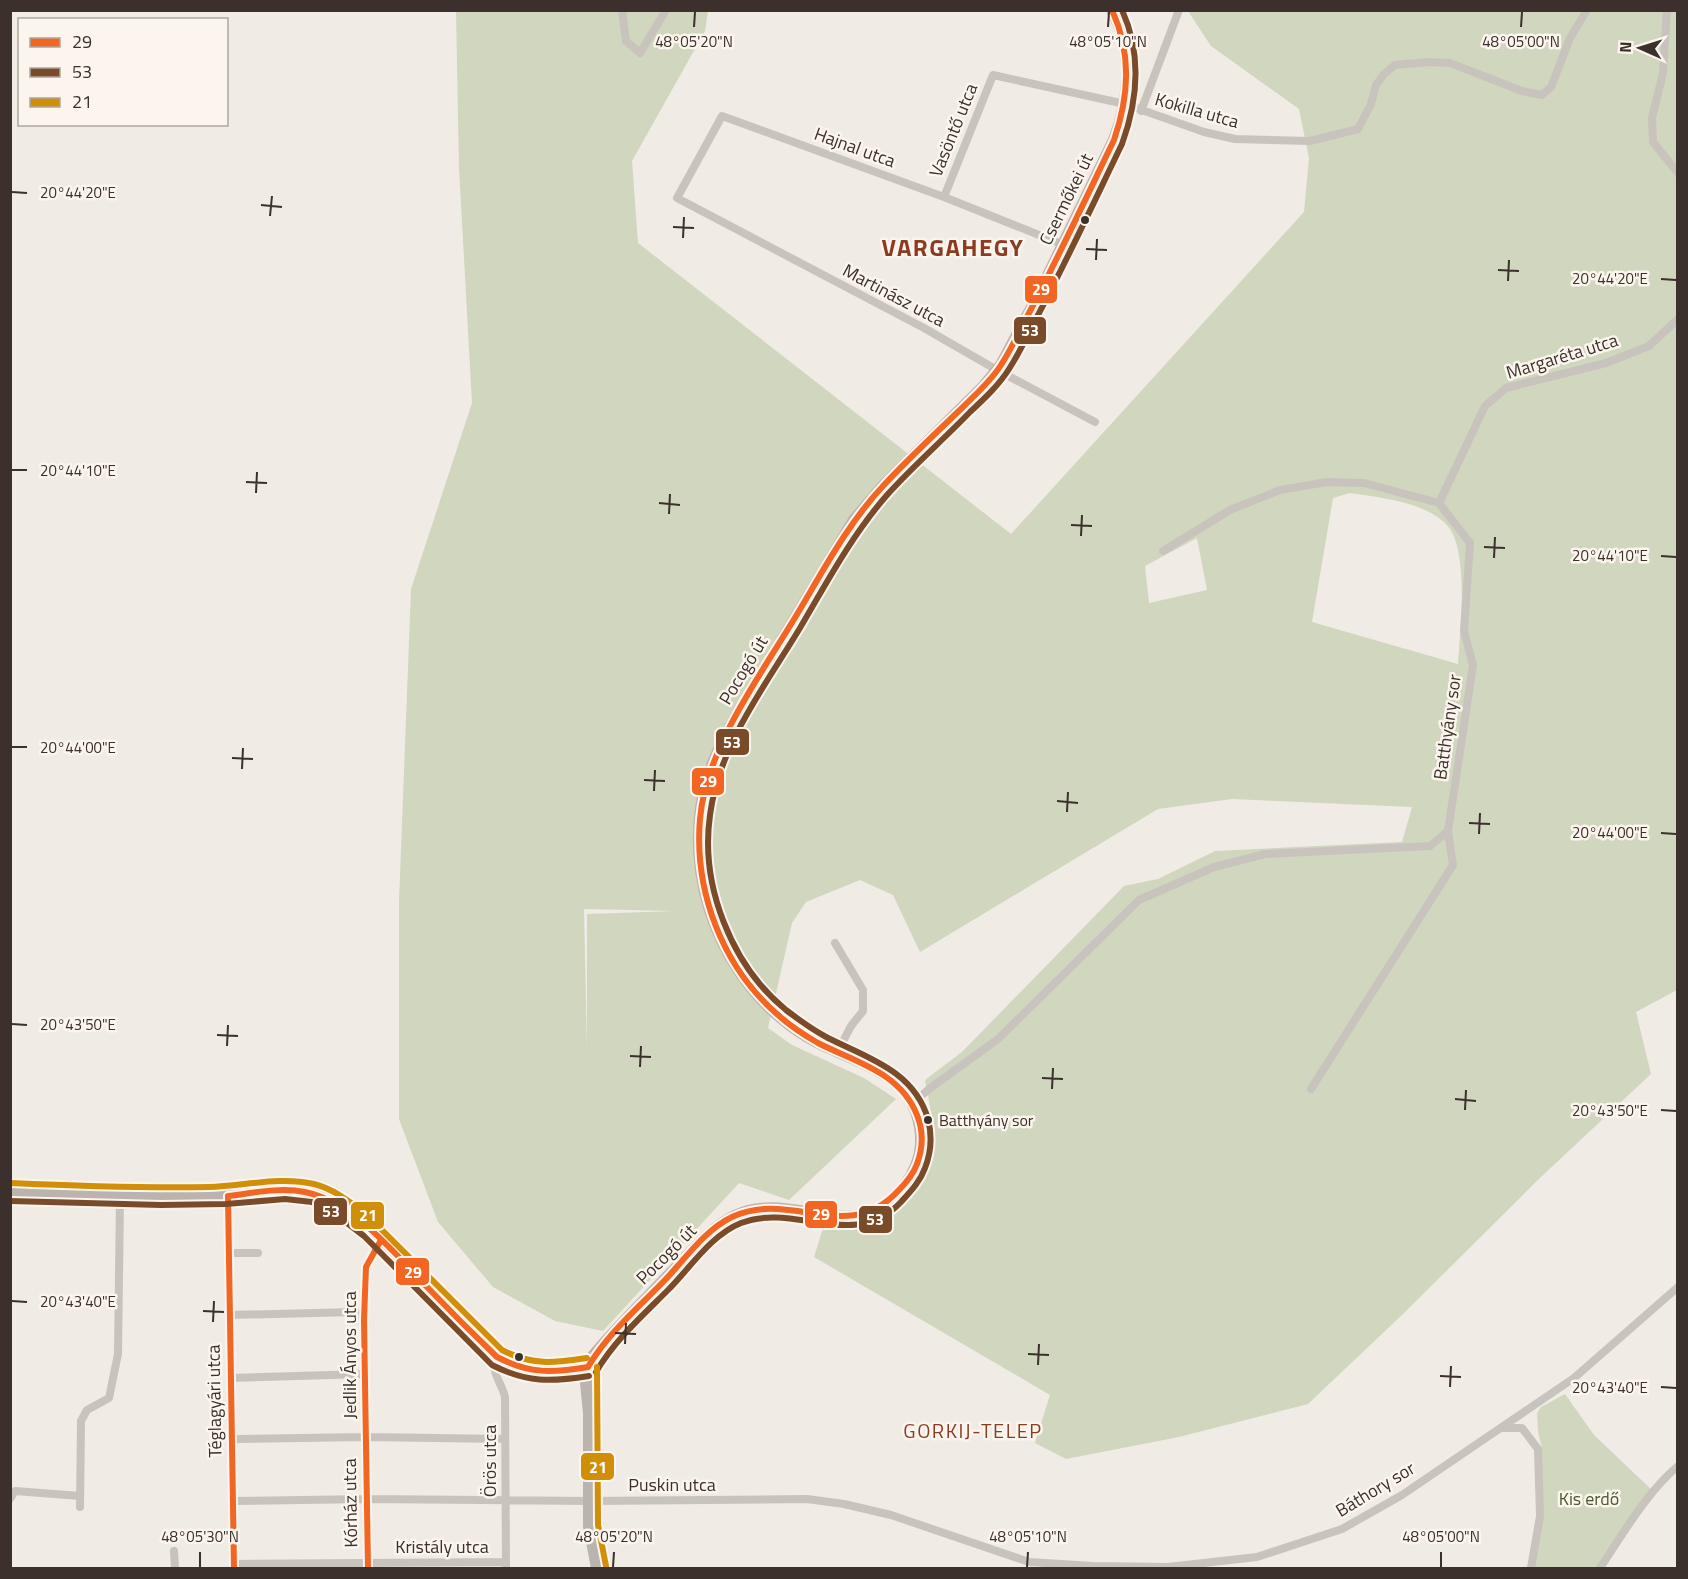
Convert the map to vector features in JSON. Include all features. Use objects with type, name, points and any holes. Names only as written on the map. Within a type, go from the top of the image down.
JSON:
[{"type":"main road","name":"Csermőkei út","points":[[931,439],[983,387],[1014,343],[1114,140],[1125,104],[1128,78],[1120,28],[1112,10]]},
{"type":"main road","name":"Pocogó út","points":[[588,1367],[602,1346],[638,1307],[700,1244],[734,1216],[758,1208],[807,1212],[829,1217],[867,1215],[886,1205],[900,1193],[919,1159],[921,1128],[913,1103],[898,1084],[873,1069],[806,1037],[771,1010],[752,990],[726,948],[713,920],[701,878],[699,850],[703,799],[712,764],[727,732],[854,520],[883,486],[931,439]]},
{"type":"main road","points":[[10,1192],[120,1197],[228,1196],[285,1190],[316,1194],[339,1205],[381,1240],[497,1357],[515,1368],[532,1372],[553,1373],[588,1367],[586,1383],[589,1413],[592,1549],[597,1569]]},
{"type":"street","points":[[622,10],[626,42],[640,53],[666,10]]},
{"type":"street","points":[[1141,111],[1179,10]]},
{"type":"street","name":"Kokilla utca","points":[[993,75],[1125,104],[1204,132],[1235,140],[1310,141],[1358,129],[1371,104],[1377,85],[1384,74],[1395,65],[1450,63],[1522,91],[1542,95],[1551,87],[1570,38],[1587,10]]},
{"type":"street","points":[[1677,17],[1667,12],[1663,73],[1653,118],[1653,142],[1677,173]]},
{"type":"street","name":"Vasöntő utca","points":[[944,197],[993,75]]},
{"type":"street","name":"Hajnal utca","points":[[677,198],[722,117],[944,197],[1064,245]]},
{"type":"street","name":"Martinász utca","points":[[677,198],[924,328],[1095,422]]},
{"type":"street","name":"Margaréta utca","points":[[1439,503],[1485,406],[1506,388],[1606,363],[1649,346],[1677,319]]},
{"type":"street","points":[[1163,551],[1230,510],[1280,490],[1327,482],[1364,483],[1439,503]]},
{"type":"street","name":"Batthyány sor","points":[[1311,1089],[1453,865],[1448,831],[1473,665],[1464,631],[1470,543],[1439,503]]},
{"type":"street","points":[[913,1103],[998,1039],[1139,900],[1214,867],[1265,854],[1430,846],[1448,831]]},
{"type":"street","points":[[835,943],[863,990],[863,1011],[851,1026],[837,1053]]},
{"type":"street","name":"Téglagyári utca","points":[[228,1196],[234,1566]]},
{"type":"street","points":[[80,1507],[81,1421],[87,1410],[109,1398],[118,1354],[120,1197]]},
{"type":"street","name":"Jedlik Ányos utca","points":[[366,1437],[364,1320],[366,1267],[381,1240]]},
{"type":"street","points":[[229,1253],[258,1253]]},
{"type":"street","name":"Báthory sor","points":[[1030,1565],[1168,1567],[1257,1557],[1342,1529],[1402,1495],[1574,1378],[1677,1287]]},
{"type":"street","points":[[229,1315],[356,1312],[364,1320]]},
{"type":"street","name":"Örös utca","points":[[497,1357],[493,1366],[505,1397],[506,1566]]},
{"type":"street","points":[[230,1378],[365,1374]]},
{"type":"street","points":[[1500,1428],[1522,1428],[1538,1449],[1540,1516],[1531,1569]]},
{"type":"street","name":"Kórház utca","points":[[366,1437],[368,1566]]},
{"type":"street","points":[[232,1439],[505,1438]]},
{"type":"street","points":[[1599,1569],[1666,1475],[1677,1466]]},
{"type":"street","points":[[13,1495],[80,1496]]},
{"type":"street","name":"Puskin utca","points":[[233,1501],[807,1499],[844,1504],[891,1515],[1030,1565]]},
{"type":"street","points":[[174,1551],[175,1569]]},
{"type":"street","points":[[1257,1557],[1260,1569]]},
{"type":"street","name":"Kristály utca","points":[[234,1566],[506,1566]]},
{"type":"green space","points":[[456,11],[708,11],[705,31],[632,161],[638,243],[1011,534],[1304,212],[1309,158],[1299,109],[1211,46],[1188,11],[1677,11],[1677,990],[1636,1012],[1651,1074],[1542,1176],[1404,1313],[1308,1404],[1179,1437],[1066,1459],[1035,1443],[1050,1395],[814,1257],[824,1225],[841,1221],[871,1221],[900,1201],[922,1176],[932,1131],[925,1080],[962,1052],[1124,886],[1158,879],[1215,851],[1402,842],[1412,807],[1232,799],[1158,809],[920,952],[893,895],[860,880],[806,902],[792,923],[768,1028],[792,1045],[864,1078],[896,1099],[789,1200],[739,1183],[603,1331],[555,1321],[493,1287],[438,1222],[399,1119],[399,901],[411,589],[472,403],[459,168]],"holes":[[[1350,493],[1401,502],[1426,510],[1446,524],[1458,551],[1461,570],[1458,664],[1312,622],[1333,498]],[[1197,538],[1207,590],[1149,603],[1145,566]],[[584,909],[675,911],[587,914],[587,1051]]]},
{"type":"green space","name":"Kis erdő","points":[[1565,1394],[1594,1435],[1654,1492],[1600,1568],[1531,1568],[1540,1516],[1542,1448],[1537,1413],[1541,1407]]},
{"type":"transit line","name":"29","points":[[588,1367],[624,1321],[696,1245],[722,1223],[754,1210],[776,1209],[839,1216],[859,1214],[879,1207],[898,1191],[909,1179],[917,1164],[921,1145],[920,1127],[917,1115],[900,1088],[875,1070],[818,1043],[786,1022],[758,995],[727,950],[707,900],[702,873],[699,846],[704,792],[712,766],[737,713],[847,531],[884,485],[988,382],[1016,339],[1062,249],[1114,140],[1119,124],[1126,75],[1123,43],[1112,10]]},
{"type":"transit line","name":"53","points":[[596,1372],[629,1329],[702,1253],[730,1228],[761,1218],[844,1225],[864,1223],[883,1216],[901,1202],[918,1182],[925,1168],[930,1150],[929,1125],[921,1103],[912,1089],[888,1068],[822,1035],[786,1010],[767,992],[735,947],[715,896],[708,842],[710,815],[715,789],[733,740],[851,543],[887,495],[1001,381],[1017,356],[1048,296],[1122,144],[1132,111],[1136,77],[1135,60],[1133,43],[1122,10]]},
{"type":"transit line","name":"21","points":[[10,1183],[209,1187],[288,1181],[321,1186],[366,1214],[502,1350],[524,1359],[543,1362],[587,1358]]},
{"type":"transit line","name":"29","points":[[228,1196],[286,1190],[305,1192],[323,1198],[357,1218],[373,1231],[497,1357],[520,1367],[541,1371],[588,1367]]},
{"type":"transit line","name":"29","points":[[228,1196],[234,1568]]},
{"type":"transit line","name":"53","points":[[10,1201],[161,1205],[226,1204],[285,1199],[312,1202],[334,1213],[364,1236],[492,1365],[517,1375],[539,1380],[589,1376]]},
{"type":"transit line","name":"29","points":[[368,1568],[364,1320],[366,1267],[381,1240]]},
{"type":"transit line","name":"21","points":[[597,1367],[598,1525],[606,1566]]},
{"type":"place","name":"Batthyány sor","points":[[928,1120]]},
{"type":"district","name":"VARGAHEGY","points":[[953,247]]},
{"type":"district","name":"GORKIJ-TELEP","points":[[973,1430]]}]
